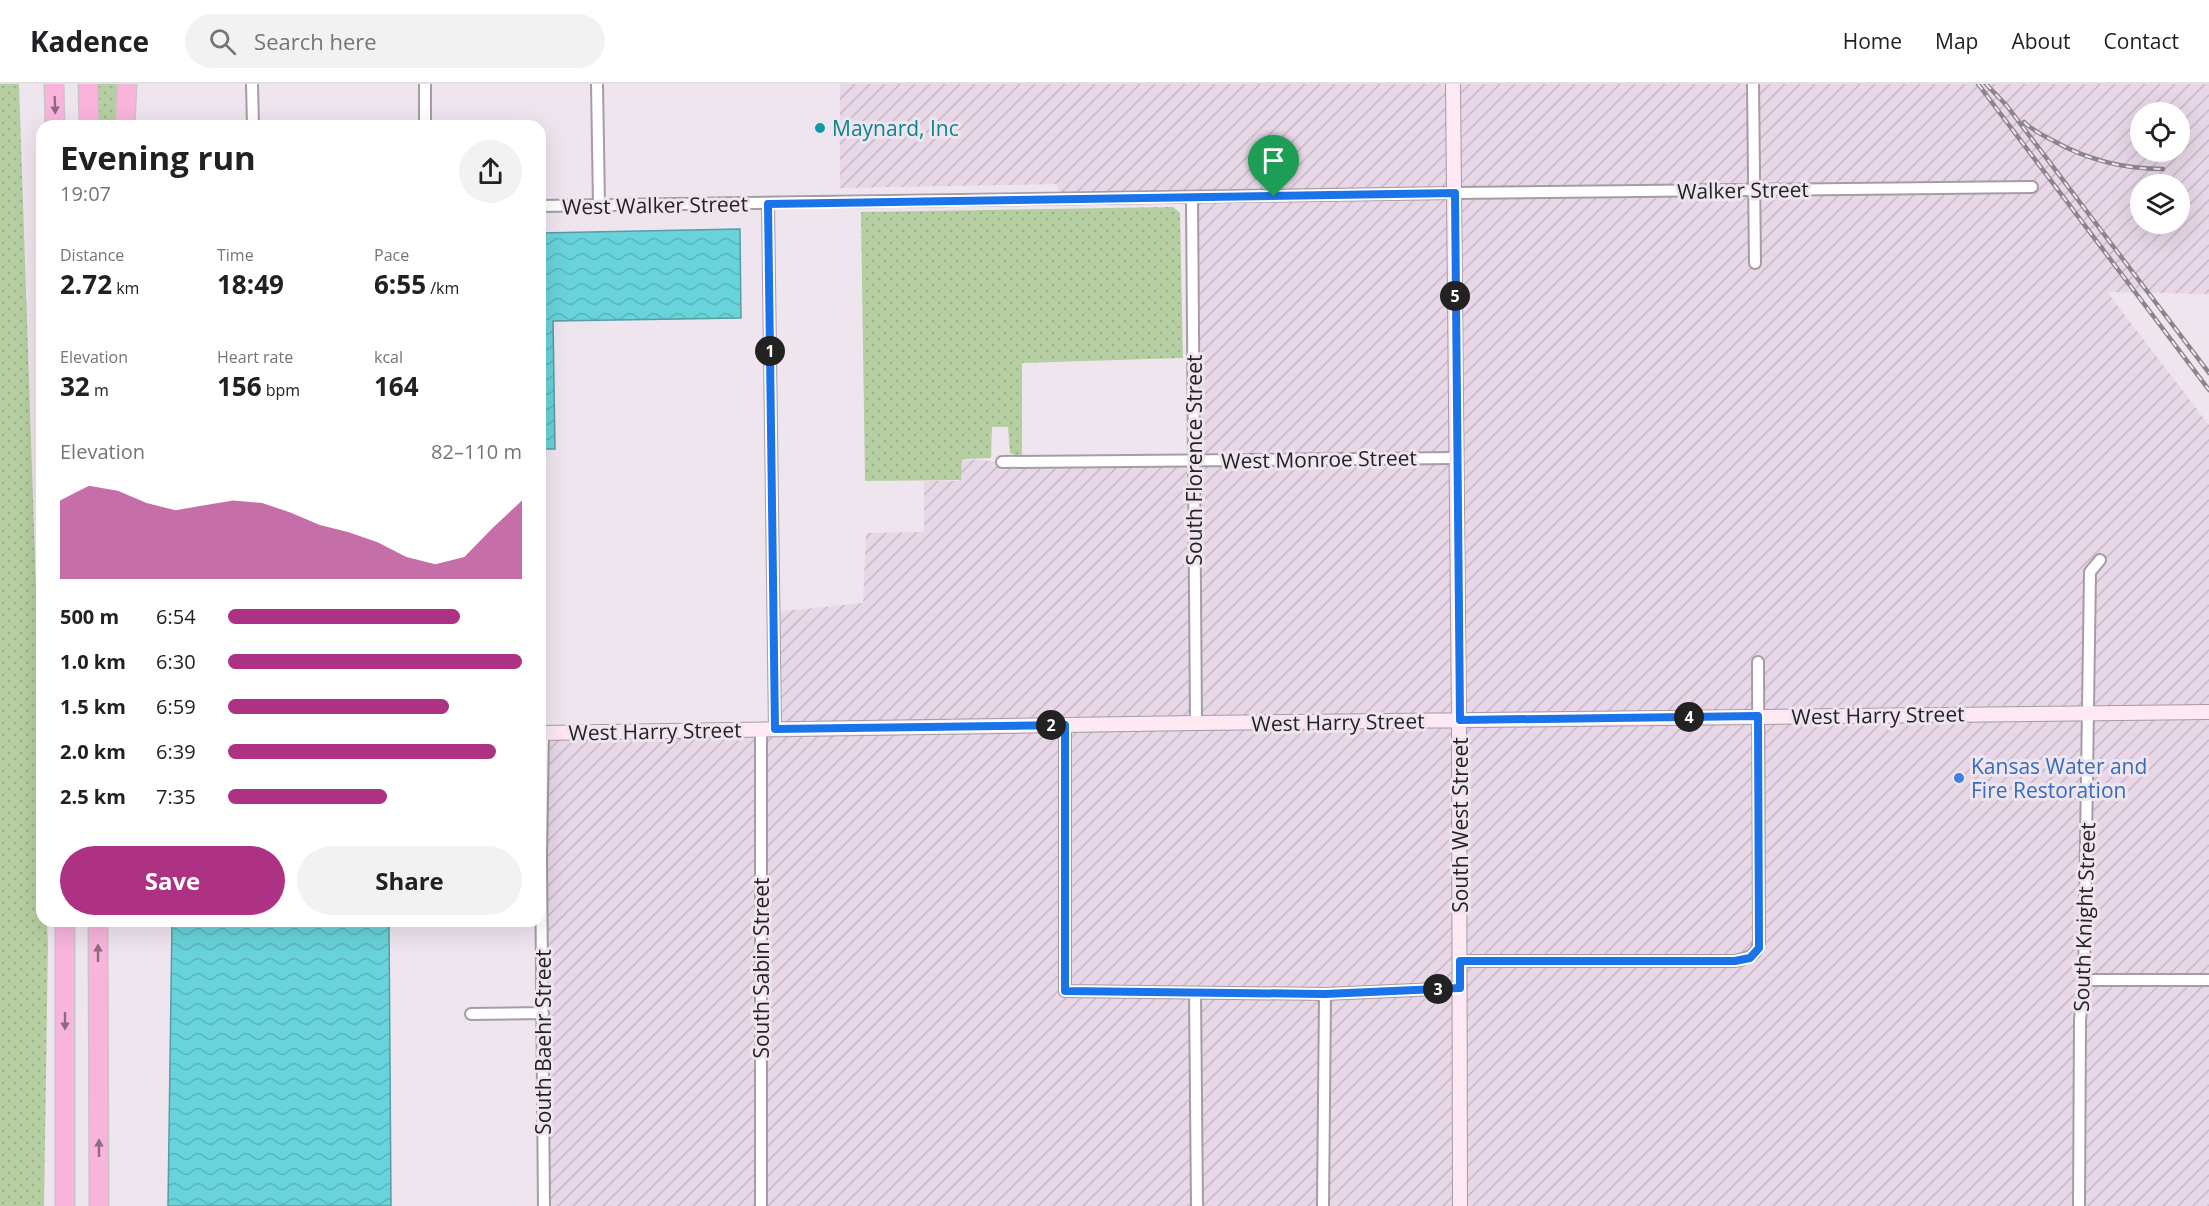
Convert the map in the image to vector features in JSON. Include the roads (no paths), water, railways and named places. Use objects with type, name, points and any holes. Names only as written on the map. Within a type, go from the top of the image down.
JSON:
[{"type":"highway","points":[[54,84],[56,120]]},
{"type":"highway","points":[[88,84],[89,120]]},
{"type":"highway","points":[[125,120],[127,92]]},
{"type":"highway","points":[[64,927],[65,1206]]},
{"type":"highway","points":[[98,927],[99,1206]]},
{"type":"street","points":[[252,84],[253,120]]},
{"type":"street","points":[[425,84],[425,120]]},
{"type":"street","points":[[597,84],[599,206]]},
{"type":"street","name":"South West Street","points":[[1453,84],[1460,720],[1460,1206]]},
{"type":"street","points":[[1753,84],[1755,263]]},
{"type":"street","name":"Walker Street","points":[[1455,193],[2032,187]]},
{"type":"street","name":"West Walker Street","points":[[546,206],[1455,193]]},
{"type":"street","name":"South Florence Street","points":[[1192,198],[1196,723]]},
{"type":"street","points":[[768,204],[775,729]]},
{"type":"street","name":"West Monroe Street","points":[[1002,462],[1457,458]]},
{"type":"street","name":"South Knight Street","points":[[2079,1206],[2080,1020],[2084,980],[2090,573],[2100,560]]},
{"type":"street","points":[[1460,961],[1735,961],[1750,958],[1755,953],[1759,948],[1758,662]]},
{"type":"street","name":"West Harry Street","points":[[546,733],[2209,712]]},
{"type":"street","points":[[1065,725],[1065,991],[1325,994],[1460,988]]},
{"type":"street","name":"South Sabin Street","points":[[760,729],[761,1206]]},
{"type":"street","name":"South Baehr Street","points":[[542,927],[544,1206]]},
{"type":"street","points":[[2084,980],[2209,980]]},
{"type":"street","points":[[1195,993],[1197,1206]]},
{"type":"street","points":[[1323,1206],[1325,994]]},
{"type":"street","points":[[471,1014],[543,1013]]},
{"type":"water","points":[[740,229],[741,318],[553,321],[555,449],[546,449],[546,233]]},
{"type":"water","points":[[172,927],[389,927],[391,1206],[168,1206]]},
{"type":"railway","points":[[1978,84],[2209,390]]},
{"type":"railway","points":[[1986,84],[2007,106],[2209,373]]},
{"type":"railway","points":[[2024,122],[2065,147],[2092,158],[2120,165],[2163,169]]},
{"type":"place","name":"Maynard, Inc","points":[[820,128]]},
{"type":"place","name":"Kansas Water and Fire Restoration","points":[[1959,778]]}]
